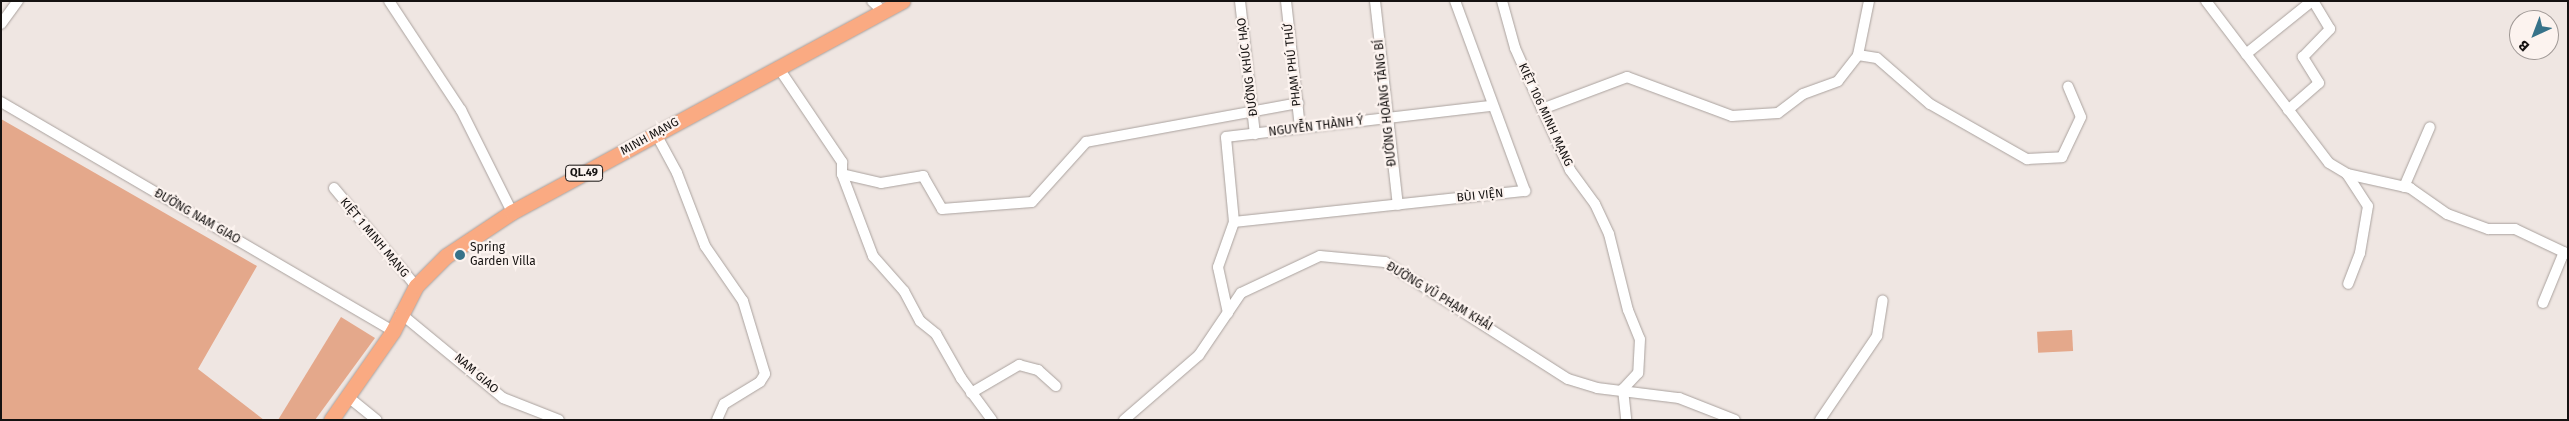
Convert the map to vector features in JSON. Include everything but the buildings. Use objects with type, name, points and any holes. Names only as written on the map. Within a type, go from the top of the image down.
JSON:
[{"type":"highway","name":"MINH MẠNG","points":[[332,420],[393,331],[400,313],[416,286],[446,256],[512,212],[903,1]]},
{"type":"street","points":[[1,24],[18,1]]},
{"type":"street","points":[[390,1],[461,110],[512,212]]},
{"type":"street","points":[[872,1],[884,12]]},
{"type":"street","name":"ĐƯỜNG KHÚC HẠO","points":[[1240,1],[1256,134]]},
{"type":"street","name":"PHẠM PHÚ THỨ","points":[[1286,1],[1300,128]]},
{"type":"street","name":"ĐƯỜNG HOÀNG TĂNG BÍ","points":[[1375,1],[1398,205]]},
{"type":"street","name":"BÙI VIỆN","points":[[1234,222],[1525,191],[1491,106],[1455,1]]},
{"type":"street","name":"KIỆT 106 MINH MẠNG","points":[[1502,1],[1515,48],[1570,170],[1596,204],[1610,234],[1628,310],[1640,339],[1638,373],[1623,389]]},
{"type":"street","points":[[1542,109],[1627,77],[1732,116],[1778,113],[1803,94],[1838,81],[1858,55],[1869,1]]},
{"type":"street","points":[[2206,1],[2329,163],[2347,174],[2404,187],[2447,214],[2488,229],[2515,229],[2566,253],[2544,303]]},
{"type":"street","points":[[2246,54],[2312,1],[2330,29],[2303,58],[2319,83],[2288,110]]},
{"type":"street","points":[[1858,55],[1877,58],[1930,104],[2027,159],[2062,157],[2082,117],[2068,87]]},
{"type":"street","points":[[778,67],[836,150],[842,174],[872,256],[904,291],[920,321],[936,334],[971,393],[992,420]]},
{"type":"street","name":"ĐƯỜNG NAM GIAO","points":[[1,102],[393,331]]},
{"type":"street","points":[[842,174],[881,183],[923,176],[942,209],[1032,202],[1086,142],[1252,108],[1298,103]]},
{"type":"street","name":"NGUYỄN THÀNH Ý","points":[[1234,222],[1226,137],[1491,106]]},
{"type":"street","points":[[2404,187],[2430,127]]},
{"type":"street","points":[[656,134],[677,173],[705,246],[743,301],[765,374],[760,382],[724,404],[717,420]]},
{"type":"street","points":[[2347,174],[2368,206],[2360,253],[2348,284]]},
{"type":"street","name":"KIỆT 1 MINH MẠNG","points":[[334,188],[416,286]]},
{"type":"street","points":[[1228,313],[1218,267],[1234,222]]},
{"type":"street","name":"ĐƯỜNG VŨ PHẠM KHẢI","points":[[1124,420],[1192,362],[1242,293],[1320,256],[1384,262],[1568,379],[1597,388],[1623,389],[1679,398],[1735,420]]},
{"type":"street","points":[[1820,420],[1877,336],[1883,300]]},
{"type":"street","name":"NAM GIAO","points":[[400,313],[503,398],[559,420]]},
{"type":"street","points":[[971,393],[1019,365],[1038,370],[1056,386]]},
{"type":"street","points":[[1623,389],[1626,420]]},
{"type":"street","points":[[347,396],[377,420]]},
{"type":"shaded area","points":[[1,119],[257,266],[198,369],[264,420],[1,420]]},
{"type":"shaded area","points":[[341,317],[375,338],[315,420],[278,420]]},
{"type":"shaded area","points":[[2072,330],[2073,351],[2038,353],[2037,332]]},
{"type":"place","name":"Spring Garden Villa","points":[[460,255]]}]
